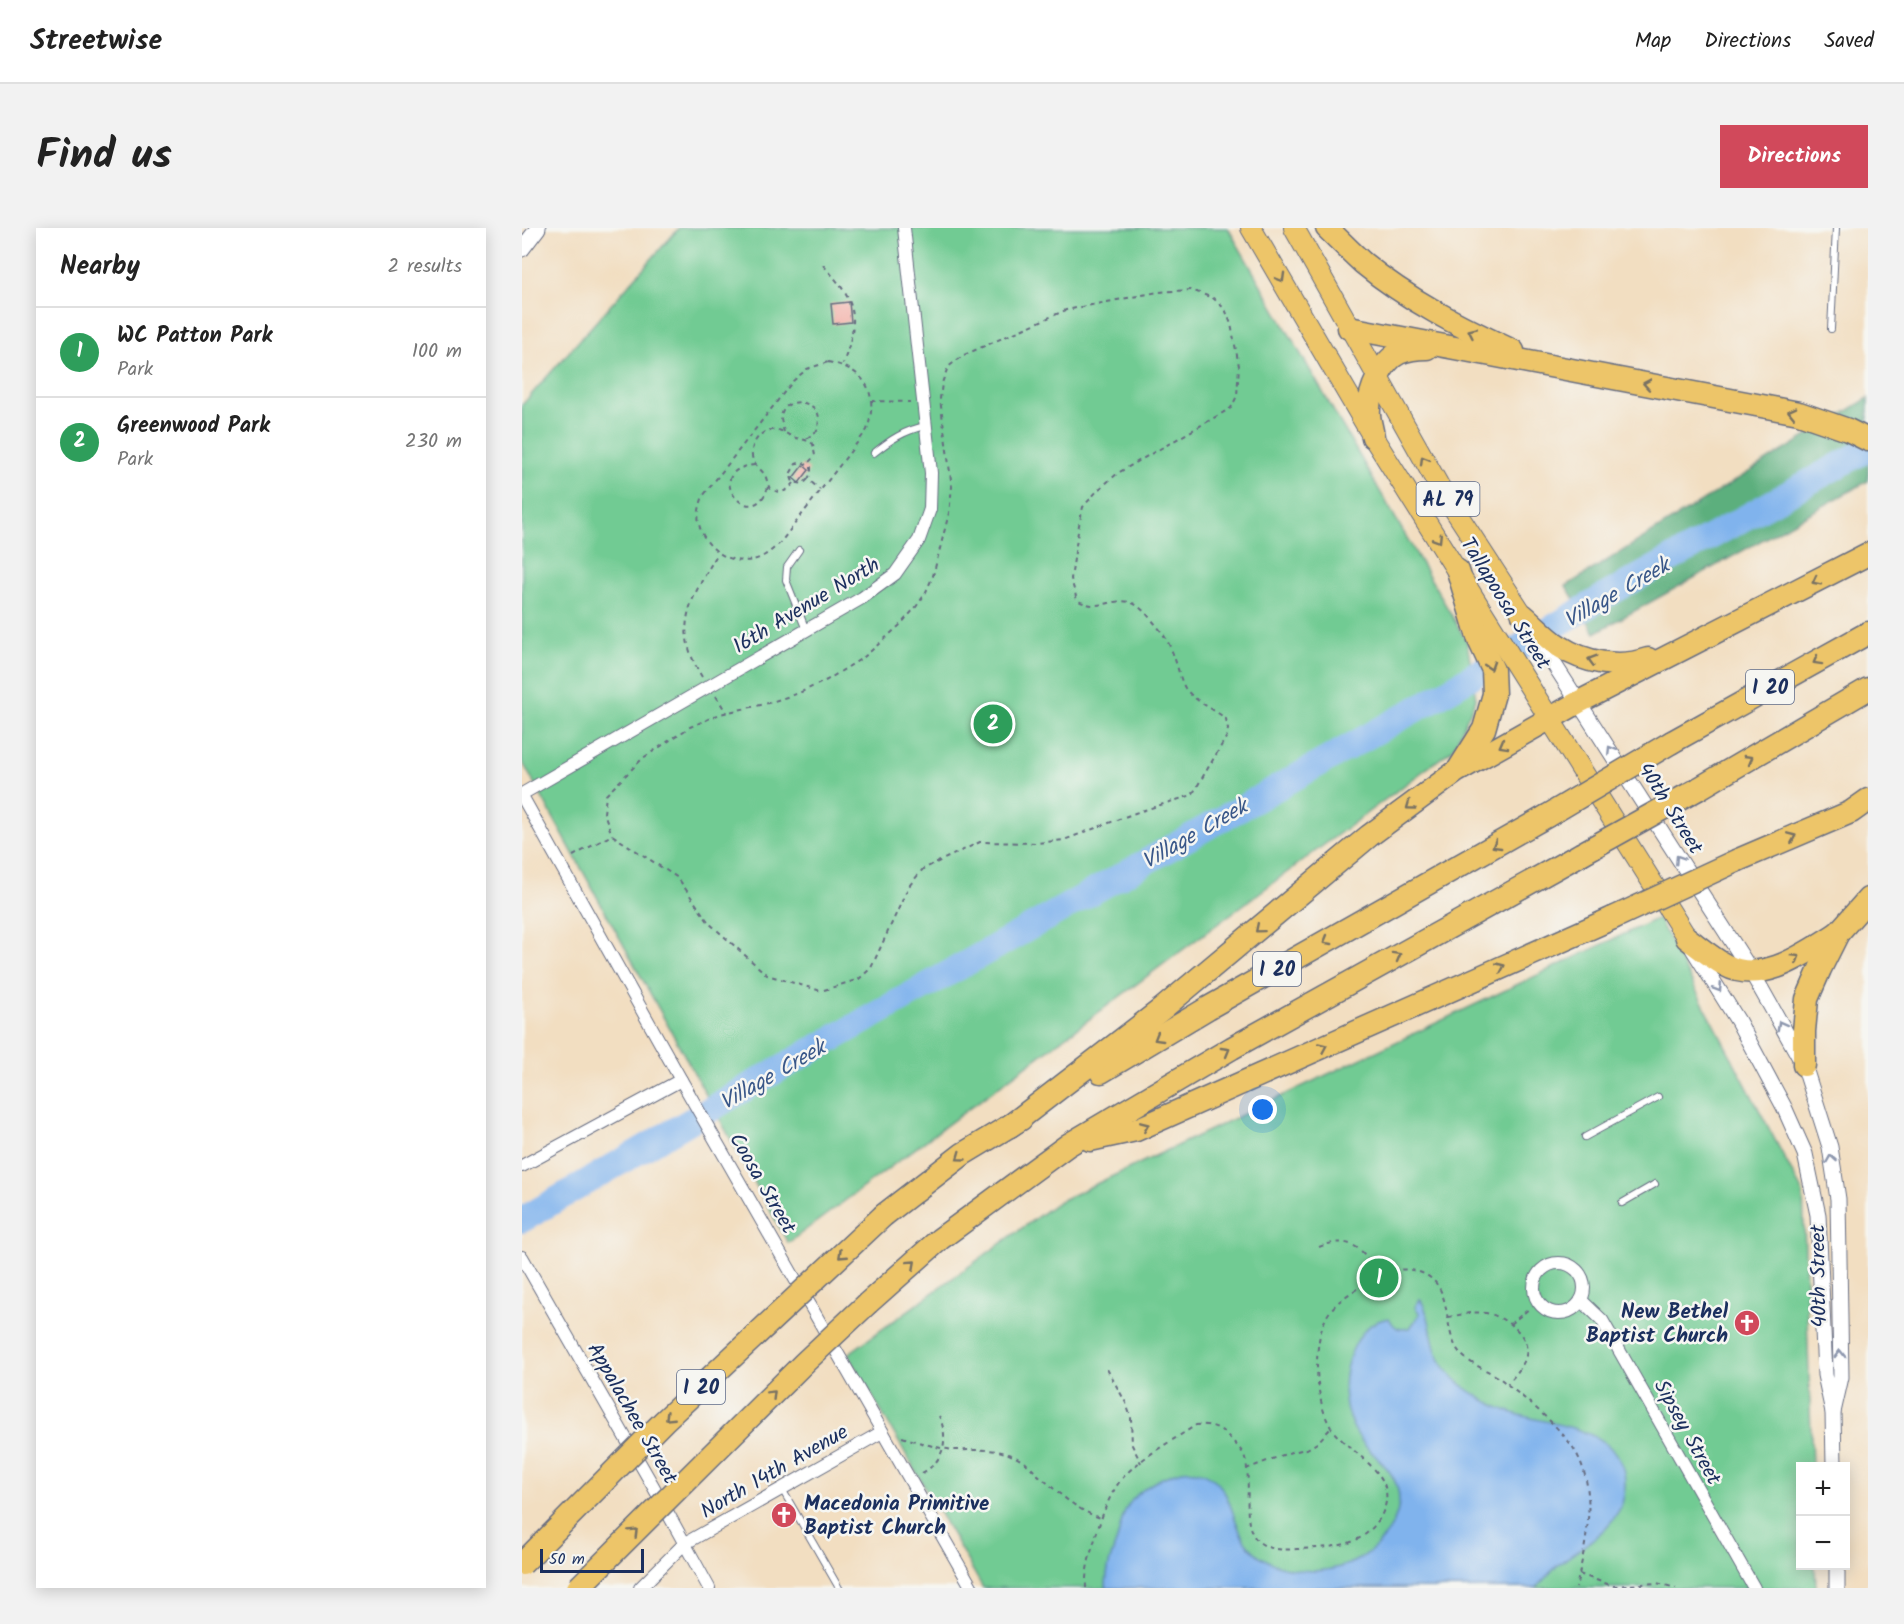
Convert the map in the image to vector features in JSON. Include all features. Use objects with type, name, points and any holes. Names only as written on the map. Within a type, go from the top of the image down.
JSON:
[{"type":"highway","points":[[1327,228],[1364,263],[1409,296],[1455,324],[1545,366]]},
{"type":"highway","points":[[1349,328],[1799,413],[1848,430],[1868,440]]},
{"type":"highway","points":[[1373,437],[1369,410],[1372,390],[1385,365],[1397,354],[1412,348],[1446,347]]},
{"type":"highway","points":[[1010,1126],[1162,1009],[1369,836],[1457,771],[1579,702],[1868,554]]},
{"type":"highway","points":[[1457,771],[1484,729],[1494,694],[1488,636],[1458,571]]},
{"type":"highway","points":[[1523,615],[1553,650],[1617,665],[1638,663],[1708,636]]},
{"type":"highway","name":"I 20","points":[[522,1564],[664,1421],[884,1215],[963,1154],[1208,1008],[1547,816],[1672,742],[1868,633]]},
{"type":"highway","name":"I 20","points":[[578,1588],[804,1363],[868,1303],[940,1239],[1068,1145],[1232,1048],[1698,789],[1868,689]]},
{"type":"highway","points":[[1068,1145],[1136,1130],[1738,860],[1851,812],[1868,800]]},
{"type":"highway","points":[[1804,1065],[1807,999],[1838,933],[1868,899]]},
{"type":"highway","points":[[1687,938],[1727,967],[1751,971],[1766,970],[1786,964],[1838,933]]},
{"type":"main road","name":"Tallapoosa Street","points":[[1251,228],[1373,437],[1458,571]]},
{"type":"main road","name":"Tallapoosa Street","points":[[1294,228],[1439,486],[1523,615]]},
{"type":"main road","name":"Tallapoosa Street","points":[[1488,636],[1521,674],[1687,938]]},
{"type":"street","points":[[522,249],[538,228]]},
{"type":"street","name":"16th Avenue North","points":[[522,796],[862,598],[896,574],[919,540],[930,509],[931,473],[904,228]]},
{"type":"street","name":"Tallapoosa Street","points":[[1553,650],[1579,702]]},
{"type":"street","name":"40th Street","points":[[1579,702],[1751,971],[1804,1065],[1830,1148],[1838,1198],[1841,1377],[1833,1412]]},
{"type":"street","name":"Coosa Street","points":[[522,796],[684,1085],[972,1588]]},
{"type":"street","name":"40th Street","points":[[1687,938],[1738,1021],[1784,1107],[1805,1154],[1818,1215],[1825,1375],[1833,1412]]},
{"type":"street","points":[[522,1166],[684,1085]]},
{"type":"street","name":"Appalachee Street","points":[[522,1257],[709,1588]]},
{"type":"street","points":[[1553,1264],[1574,1268],[1584,1286],[1581,1300],[1572,1310],[1566,1312],[1559,1313],[1546,1309],[1534,1292],[1537,1278],[1541,1272],[1553,1264]]},
{"type":"street","name":"Sipsey Street","points":[[1581,1300],[1602,1320],[1754,1588]]},
{"type":"street","points":[[1833,1412],[1834,1462]]},
{"type":"street","name":"North 14th Avenue","points":[[640,1588],[684,1544],[882,1432]]},
{"type":"street","points":[[1837,1570],[1837,1588]]},
{"type":"lane","points":[[1831,329],[1836,228]]},
{"type":"lane","points":[[873,453],[891,439],[912,429],[926,426]]},
{"type":"lane","points":[[799,550],[787,567],[786,580],[806,630]]},
{"type":"lane","points":[[1585,1137],[1658,1097]]},
{"type":"lane","points":[[1622,1203],[1655,1184]]},
{"type":"lane","points":[[782,1489],[839,1588]]},
{"type":"path","points":[[823,265],[840,283],[851,301],[854,320],[853,334],[843,365]]},
{"type":"path","points":[[1191,290],[1213,298],[1225,309],[1231,324],[1239,366],[1237,396],[1231,408],[1118,472],[1098,490],[1083,507],[1071,579],[1077,600],[1083,604],[1094,606],[1120,602],[1132,603],[1147,614],[1164,633],[1183,685],[1192,697],[1226,719],[1227,736],[1192,795],[1135,813],[1064,840],[1038,843],[980,842],[923,869],[909,886],[871,968],[859,979],[821,991],[767,975],[709,923],[678,878],[612,835],[604,813],[606,795],[643,758],[690,727],[726,713],[799,693],[826,680],[864,657],[899,626],[926,594],[933,576],[949,513],[952,487],[940,399],[942,383],[948,367],[964,355],[1066,310],[1158,292],[1191,290]]},
{"type":"path","points":[[828,362],[843,365],[859,373],[867,385],[871,401],[871,417],[867,430],[780,543],[764,556],[736,560],[718,553],[706,542],[698,522],[703,496],[793,381],[807,369],[828,362]]},
{"type":"path","points":[[871,401],[895,403],[924,401]]},
{"type":"path","points":[[784,432],[781,416],[784,411],[794,403],[807,403],[817,411],[819,423],[818,430],[806,439]]},
{"type":"path","points":[[794,483],[787,491],[782,492],[768,487],[764,475],[755,465],[752,450],[756,439],[765,432],[774,430],[798,439],[806,439],[813,444],[815,456],[807,464]]},
{"type":"path","points":[[750,435],[756,439]]},
{"type":"path","points":[[802,462],[807,464],[811,468],[807,479],[803,484],[794,483],[790,474],[792,469],[796,464],[802,462]]},
{"type":"path","points":[[755,465],[734,472],[730,486],[732,495],[737,501],[754,503],[764,497],[768,487]]},
{"type":"path","points":[[807,479],[820,490]]},
{"type":"path","points":[[718,553],[696,591],[687,621],[687,642],[694,664],[726,713]]},
{"type":"path","points":[[573,856],[612,835]]},
{"type":"path","points":[[1319,1247],[1330,1243],[1357,1246],[1367,1256],[1379,1276]]},
{"type":"path","points":[[1086,1588],[1085,1576],[1101,1518],[1116,1487],[1127,1473],[1196,1425],[1208,1424],[1221,1429],[1239,1447],[1245,1457],[1247,1523],[1251,1532],[1262,1544],[1276,1549],[1292,1550],[1331,1546],[1355,1541],[1368,1532],[1384,1512],[1386,1498],[1384,1484],[1375,1471],[1331,1428],[1322,1401],[1317,1369],[1318,1343],[1322,1324],[1345,1297],[1379,1276],[1394,1270],[1407,1269],[1422,1273],[1435,1282],[1443,1296],[1454,1343],[1461,1354],[1494,1373],[1540,1413],[1572,1447],[1583,1470],[1588,1493],[1589,1518],[1576,1588]]},
{"type":"path","points":[[1509,1324],[1529,1309]]},
{"type":"path","points":[[1448,1317],[1473,1312],[1500,1317],[1526,1343],[1527,1354],[1522,1368],[1507,1384]]},
{"type":"path","points":[[1107,1369],[1126,1403],[1131,1418],[1132,1445],[1141,1463]]},
{"type":"path","points":[[922,1473],[935,1464],[943,1448],[944,1426],[939,1416]]},
{"type":"path","points":[[1246,1469],[1307,1449],[1317,1443],[1331,1428]]},
{"type":"path","points":[[902,1437],[943,1448],[958,1450],[986,1448],[1012,1455],[1021,1459],[1074,1506],[1086,1514],[1101,1518]]},
{"type":"path","points":[[1579,1574],[1613,1586],[1657,1583],[1676,1588]]},
{"type":"green space","points":[[679,228],[1228,228],[1467,642],[1476,699],[1453,749],[788,1243],[522,761],[522,405]]},
{"type":"green space","points":[[1868,398],[1868,481],[1595,633],[1566,586]]},
{"type":"green space","points":[[1658,918],[1803,1193],[1812,1462],[1796,1462],[1796,1570],[1815,1570],[1816,1588],[983,1588],[848,1354],[1058,1202]]},
{"type":"water","points":[[1420,1299],[1425,1309],[1438,1357],[1444,1367],[1466,1389],[1516,1414],[1585,1432],[1601,1440],[1613,1451],[1622,1465],[1624,1493],[1617,1514],[1602,1532],[1558,1565],[1536,1588],[1106,1588],[1109,1564],[1128,1506],[1151,1484],[1182,1471],[1202,1472],[1218,1483],[1228,1499],[1245,1541],[1255,1552],[1280,1566],[1295,1570],[1325,1570],[1353,1562],[1376,1547],[1385,1537],[1397,1513],[1399,1500],[1397,1487],[1388,1469],[1364,1444],[1350,1419],[1345,1396],[1346,1372],[1353,1349],[1367,1328],[1382,1319],[1389,1318],[1397,1328],[1410,1328],[1420,1314],[1415,1307]]},
{"type":"building","points":[[849,302],[851,322],[833,324],[831,304]]},
{"type":"building","points":[[803,465],[809,470],[799,483],[793,478]]},
{"type":"waterway","name":"Village Creek","points":[[522,1220],[765,1077],[1441,695],[1603,597],[1868,449]]},
{"type":"place","name":"Greenwood Park","points":[[993,724]]},
{"type":"place","name":"WC Patton Park","points":[[1379,1278]]},
{"type":"place","name":"New Bethel Baptist Church","points":[[1747,1323]]},
{"type":"place","name":"Macedonia Primitive Baptist Church","points":[[784,1515]]}]
